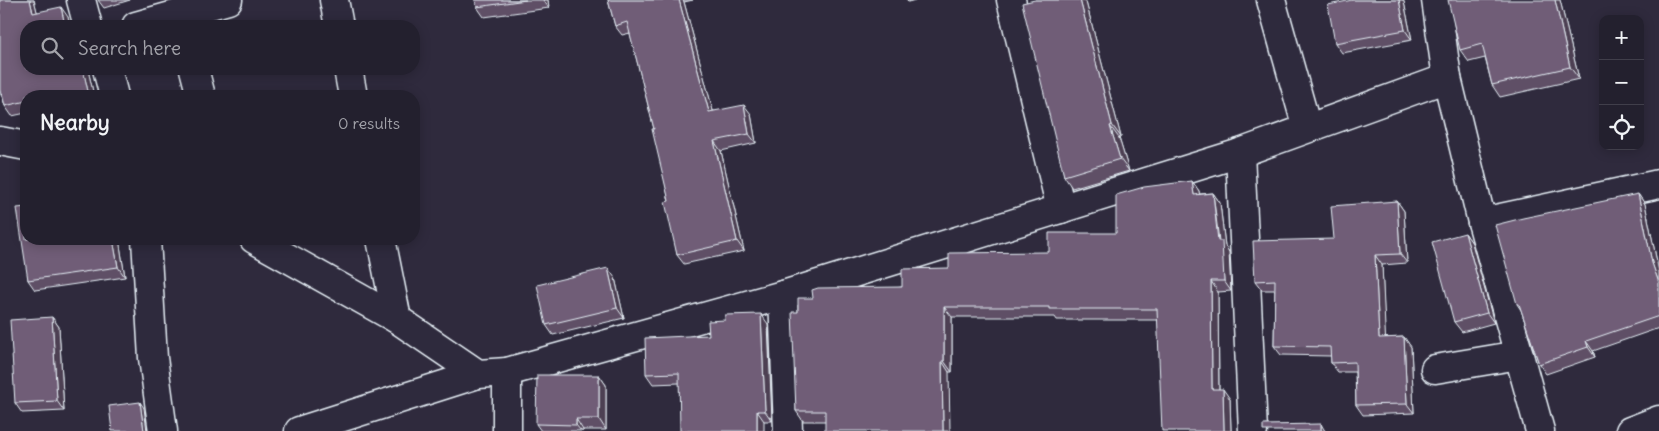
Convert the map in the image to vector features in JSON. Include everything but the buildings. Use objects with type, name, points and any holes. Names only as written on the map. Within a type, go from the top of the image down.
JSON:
[{"type":"street","points":[[81,0],[86,20]]},
{"type":"street","points":[[182,20],[228,0]]},
{"type":"street","points":[[334,0],[338,20]]},
{"type":"street","points":[[1011,0],[1061,209]]},
{"type":"street","points":[[1270,0],[1307,128]]},
{"type":"street","points":[[1436,0],[1447,78],[1482,222],[1540,431]]},
{"type":"street","points":[[109,75],[112,90]]},
{"type":"street","points":[[195,75],[199,90]]},
{"type":"street","points":[[349,75],[352,90]]},
{"type":"street","points":[[299,431],[478,374],[507,372],[783,295],[1240,153],[1447,78]]},
{"type":"street","points":[[0,141],[20,145]]},
{"type":"street","points":[[1240,153],[1253,431]]},
{"type":"street","points":[[1482,222],[1659,184]]},
{"type":"street","points":[[146,245],[153,358],[163,431]]},
{"type":"street","points":[[265,245],[397,319],[478,374]]},
{"type":"street","points":[[382,245],[397,319]]},
{"type":"street","points":[[783,295],[788,431]]},
{"type":"street","points":[[1435,369],[1519,355]]},
{"type":"street","points":[[507,372],[507,431]]},
{"type":"street","points":[[1630,431],[1659,420]]}]
